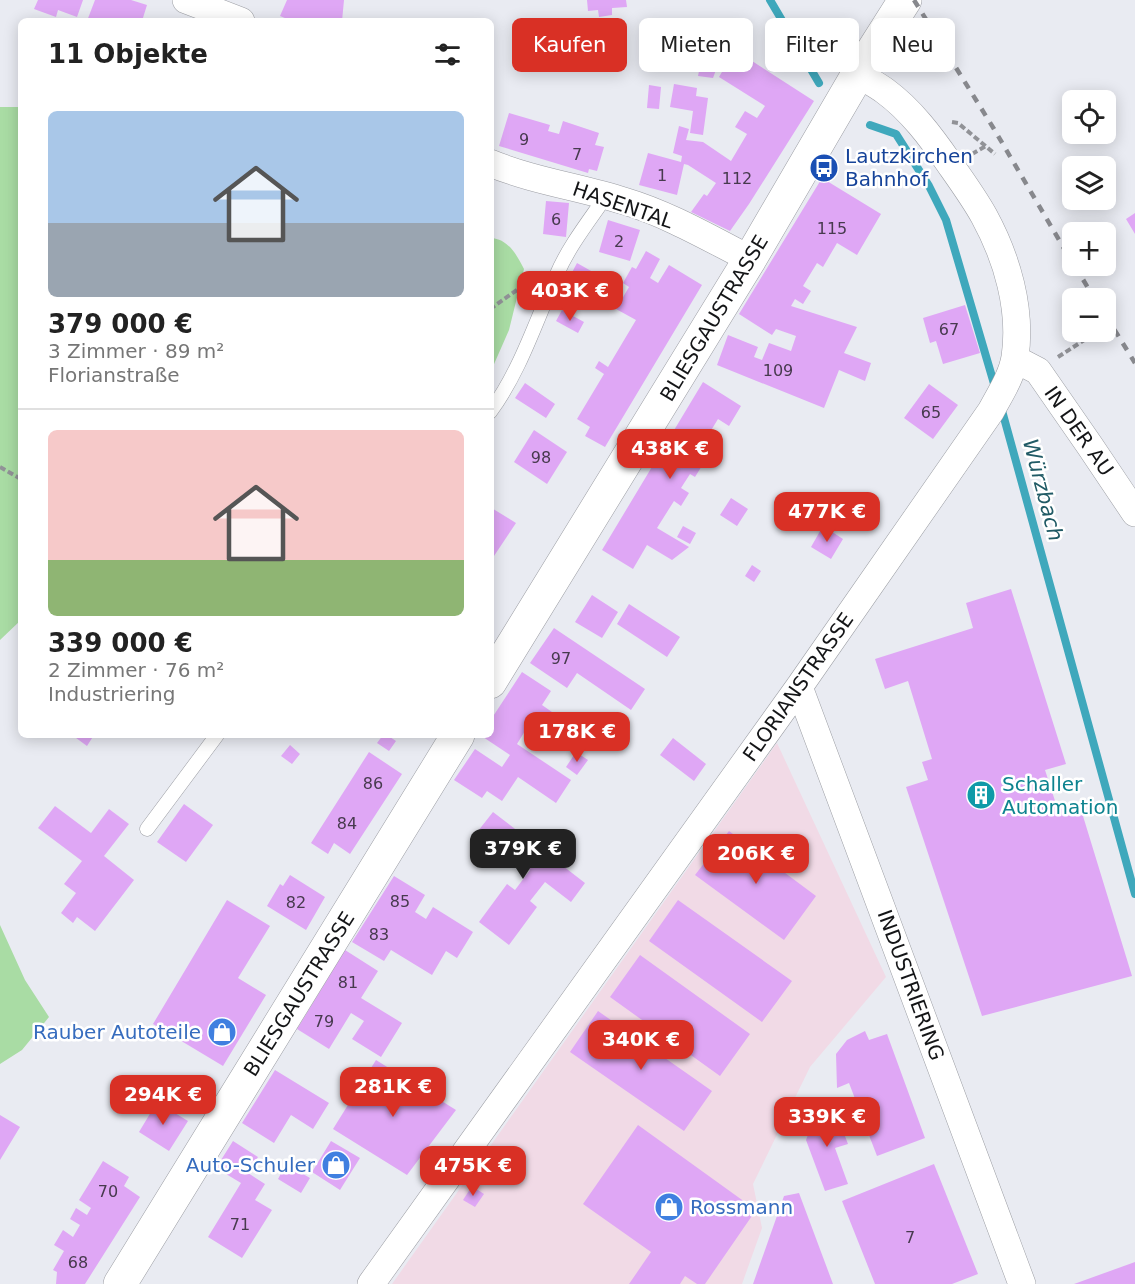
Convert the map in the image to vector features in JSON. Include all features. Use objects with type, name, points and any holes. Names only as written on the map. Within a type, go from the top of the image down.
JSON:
[{"type":"main road","name":"BLIESGAUSTRASSE","points":[[494,675],[750,259],[904,0]]},
{"type":"main road","name":"BLIESGAUSTRASSE","points":[[120,1284],[456,738]]},
{"type":"street","points":[[186,0],[232,18]]},
{"type":"street","name":"FLORIANSTRASSE","points":[[371,1284],[799,687],[1019,371],[1017,323],[1010,283],[1000,251],[984,216],[934,141],[885,91],[858,74]]},
{"type":"street","name":"HASENTAL","points":[[494,165],[627,202],[677,222],[750,259]]},
{"type":"street","name":"IN DER AU","points":[[1019,371],[1135,513]]},
{"type":"street","name":"INDUSTRIERING","points":[[799,687],[1022,1284]]},
{"type":"lane","points":[[494,407],[504,394],[521,360],[554,280],[582,230],[606,196]]},
{"type":"lane","points":[[147,829],[215,738]]},
{"type":"path","points":[[494,306],[568,254]]},
{"type":"path","points":[[1019,371],[1078,342]]},
{"type":"path","points":[[0,467],[18,477]]},
{"type":"shaded area","points":[[777,743],[886,977],[810,1067],[753,1184],[762,1228],[742,1284],[392,1284]]},
{"type":"green space","points":[[0,107],[18,107],[18,623],[0,640]]},
{"type":"green space","points":[[494,238],[502,241],[515,253],[524,269],[509,330],[494,364]]},
{"type":"green space","points":[[0,925],[25,980],[49,1017],[22,1050],[0,1064]]},
{"type":"building","points":[[38,0],[83,0],[77,17],[58,10],[56,17],[34,9]]},
{"type":"building","points":[[95,0],[131,0],[147,5],[143,18],[88,18]]},
{"type":"building","points":[[287,0],[344,0],[342,18],[285,18],[280,16]]},
{"type":"building","points":[[587,0],[626,0],[627,7],[612,8],[612,15],[599,17],[598,10],[588,11]]},
{"type":"building","points":[[753,62],[765,69],[765,72],[769,72],[814,101],[730,231],[691,212],[704,194],[707,196],[716,183],[688,165],[684,164],[677,195],[639,185],[648,153],[681,162],[682,156],[673,153],[679,126],[689,129],[686,140],[703,142],[731,161],[747,134],[735,127],[745,111],[757,118],[765,106],[719,77],[722,72],[753,72]]},
{"type":"building","points":[[699,72],[715,72],[713,78],[698,76]]},
{"type":"building","points":[[674,84],[697,88],[696,96],[708,98],[703,135],[690,133],[693,111],[670,107]]},
{"type":"building","points":[[649,85],[661,87],[659,109],[647,108]]},
{"type":"building","points":[[509,113],[550,125],[548,131],[559,134],[563,121],[599,133],[595,145],[604,147],[597,171],[589,169],[588,173],[499,146]]},
{"type":"building","points":[[822,178],[881,214],[857,255],[837,243],[823,267],[817,263],[803,286],[811,291],[803,304],[795,299],[791,306],[857,327],[844,353],[871,363],[865,381],[839,370],[824,408],[717,365],[728,335],[758,347],[754,357],[762,360],[769,343],[791,351],[796,336],[776,329],[772,335],[739,314]]},
{"type":"building","points":[[546,201],[569,203],[566,237],[543,234]]},
{"type":"building","points":[[1135,213],[1135,234],[1126,219]]},
{"type":"building","points":[[608,220],[640,230],[630,261],[599,252]]},
{"type":"building","points":[[646,251],[660,259],[650,278],[658,283],[669,265],[702,285],[605,447],[585,436],[590,427],[577,419],[604,374],[595,368],[599,361],[608,367],[636,320],[616,309],[629,287],[623,283],[632,267],[636,269]]},
{"type":"building","points":[[577,263],[600,276],[590,292],[568,280]]},
{"type":"building","points":[[965,305],[980,353],[943,364],[936,341],[930,343],[923,318]]},
{"type":"building","points":[[562,310],[584,322],[578,333],[556,321]]},
{"type":"building","points":[[703,382],[741,406],[729,426],[718,419],[704,442],[713,448],[695,477],[690,474],[681,488],[689,493],[681,506],[674,501],[657,528],[689,547],[672,560],[647,545],[633,569],[602,550]]},
{"type":"building","points":[[525,383],[555,404],[546,418],[515,398]]},
{"type":"building","points":[[929,384],[958,405],[933,439],[904,418]]},
{"type":"building","points":[[534,430],[567,452],[547,484],[514,462]]},
{"type":"building","points":[[731,498],[748,509],[737,526],[720,515]]},
{"type":"building","points":[[494,509],[516,523],[494,556]]},
{"type":"building","points":[[683,526],[696,533],[690,544],[677,537]]},
{"type":"building","points":[[823,526],[843,539],[831,559],[811,547]]},
{"type":"building","points":[[752,565],[761,571],[754,582],[745,576]]},
{"type":"building","name":"Schaller Automation","points":[[1011,589],[1066,764],[1045,770],[1058,810],[1079,803],[1132,976],[982,1016],[906,787],[928,780],[922,762],[932,759],[908,681],[885,689],[875,659],[973,628],[966,603]]},
{"type":"building","points":[[592,595],[618,612],[602,638],[575,622]]},
{"type":"building","points":[[629,604],[680,637],[667,657],[617,624]]},
{"type":"building","points":[[554,628],[645,689],[631,710],[577,673],[567,688],[530,663]]},
{"type":"building","points":[[522,672],[551,691],[542,705],[552,712],[541,728],[556,738],[550,747],[525,731],[517,744],[571,780],[556,803],[518,777],[502,801],[487,791],[482,798],[454,780],[475,749],[502,767],[510,755],[484,738],[494,738],[494,715]]},
{"type":"building","points":[[76,738],[92,738],[87,746]]},
{"type":"building","points":[[381,738],[392,738],[396,741],[389,751],[377,743]]},
{"type":"building","points":[[673,738],[706,764],[694,781],[660,755]]},
{"type":"building","points":[[290,745],[300,754],[292,764],[281,756]]},
{"type":"building","points":[[369,752],[402,774],[350,854],[334,843],[328,854],[311,843]]},
{"type":"building","points":[[576,752],[588,760],[577,775],[566,767]]},
{"type":"building","points":[[184,804],[213,825],[186,862],[157,842]]},
{"type":"building","points":[[55,806],[91,833],[109,809],[129,824],[104,856],[134,880],[95,931],[77,917],[73,923],[61,913],[76,893],[64,884],[82,861],[38,828]]},
{"type":"building","points":[[493,812],[585,883],[571,902],[545,882],[530,901],[537,907],[509,945],[479,922],[507,884],[515,890],[530,870],[478,831]]},
{"type":"building","points":[[729,831],[816,896],[784,940],[695,875]]},
{"type":"building","points":[[290,875],[325,897],[306,930],[267,906],[280,884],[283,886]]},
{"type":"building","points":[[394,876],[425,895],[415,912],[426,919],[433,907],[473,932],[457,958],[446,951],[432,975],[391,950],[384,961],[352,942]]},
{"type":"building","points":[[227,900],[270,926],[238,978],[266,995],[223,1066],[153,1024]]},
{"type":"building","points":[[678,900],[792,981],[762,1022],[649,941]]},
{"type":"building","points":[[345,950],[378,971],[361,998],[402,1023],[381,1057],[352,1039],[364,1021],[351,1013],[329,1049],[297,1029]]},
{"type":"building","points":[[640,955],[750,1034],[720,1076],[610,997]]},
{"type":"building","points":[[598,1011],[712,1091],[684,1131],[570,1052]]},
{"type":"building","points":[[865,1031],[869,1040],[887,1034],[925,1138],[877,1156],[849,1083],[837,1088],[836,1054],[847,1040]]},
{"type":"building","points":[[376,1060],[456,1110],[407,1175],[333,1129]]},
{"type":"building","points":[[275,1070],[329,1103],[313,1129],[291,1115],[274,1143],[242,1123]]},
{"type":"building","points":[[157,1102],[188,1121],[169,1151],[139,1132]]},
{"type":"building","points":[[834,1107],[848,1144],[835,1148],[848,1184],[825,1191],[806,1140],[816,1113]]},
{"type":"building","points":[[0,1115],[20,1127],[0,1160]]},
{"type":"building","name":"Rossmann","points":[[638,1125],[756,1210],[705,1284],[697,1284],[685,1276],[680,1284],[629,1284],[651,1252],[583,1204]]},
{"type":"building","points":[[233,1141],[258,1157],[248,1173],[265,1184],[255,1200],[272,1210],[242,1258],[208,1237],[241,1183],[216,1168]]},
{"type":"building","name":"Auto-Schuler","points":[[331,1141],[360,1158],[340,1190],[312,1172]]},
{"type":"building","points":[[103,1161],[129,1177],[124,1186],[140,1197],[85,1284],[56,1284],[57,1272],[53,1270],[64,1251],[54,1245],[63,1230],[73,1237],[80,1225],[70,1219],[76,1208],[87,1215],[91,1208],[79,1200]]},
{"type":"building","points":[[286,1164],[310,1178],[301,1193],[278,1179]]},
{"type":"building","points":[[934,1164],[978,1274],[952,1284],[875,1284],[842,1201]]},
{"type":"building","points":[[472,1186],[484,1194],[475,1207],[463,1200]]},
{"type":"building","points":[[799,1193],[833,1284],[753,1284],[784,1196]]},
{"type":"building","points":[[1135,1262],[1135,1284],[1074,1284]]},
{"type":"waterway","name":"Würzbach","points":[[770,0],[819,83]]},
{"type":"waterway","name":"Würzbach","points":[[870,125],[896,134],[929,186],[946,220],[995,387]]},
{"type":"waterway","name":"Würzbach","points":[[1001,407],[1135,894]]},
{"type":"railway","points":[[914,0],[1062,245]]},
{"type":"railway","points":[[1081,276],[1088,288]]},
{"type":"railway","points":[[1116,332],[1135,363]]},
{"type":"place","name":"Lautzkirchen Bahnhof","points":[[824,168]]},
{"type":"place","name":"Schaller Automation","points":[[981,795]]},
{"type":"place","name":"Rauber Autoteile","points":[[222,1032]]},
{"type":"place","name":"Auto-Schuler","points":[[336,1165]]},
{"type":"place","name":"Rossmann","points":[[669,1207]]}]
